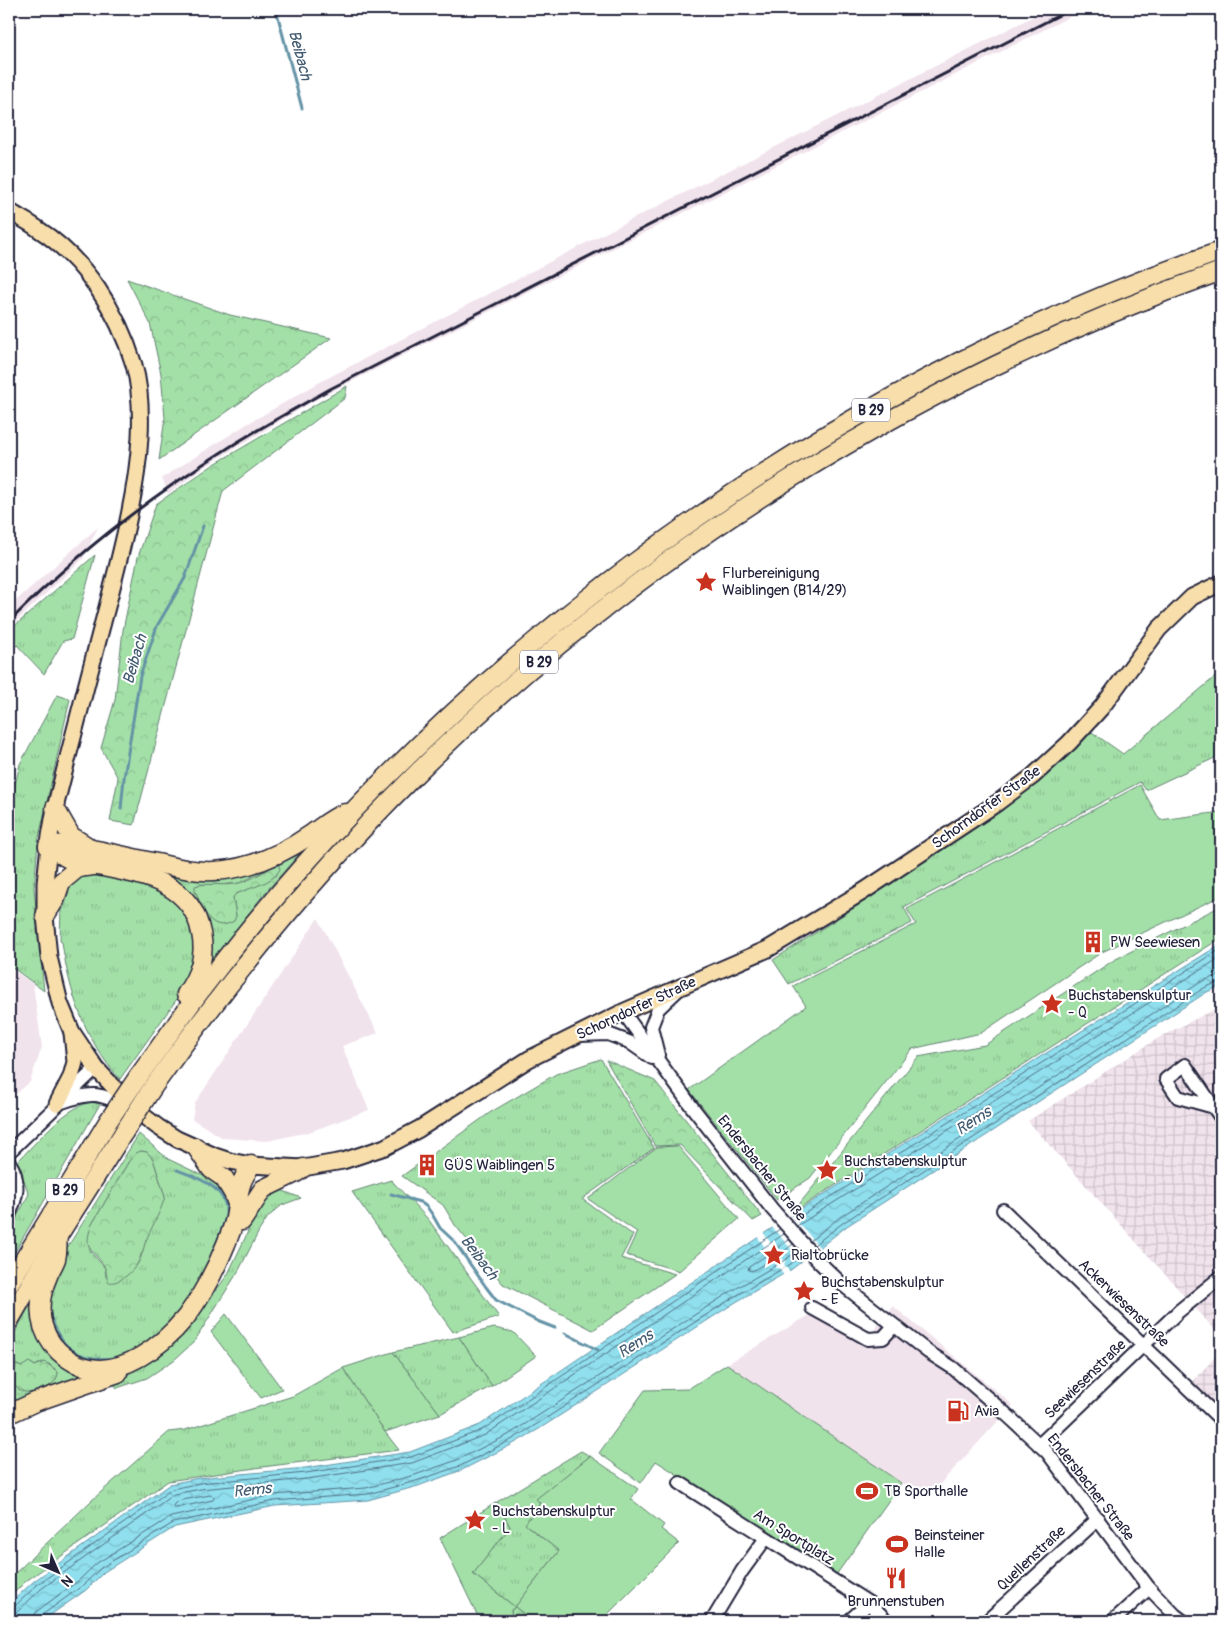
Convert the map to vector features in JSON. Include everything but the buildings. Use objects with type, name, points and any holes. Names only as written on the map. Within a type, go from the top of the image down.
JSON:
[{"type":"highway","name":"B 29","points":[[9,1284],[109,1120],[138,1077],[212,976],[271,903],[355,809],[446,720],[521,654],[673,534],[740,488],[851,420],[1003,340],[1098,298],[1221,251]]},
{"type":"highway","name":"B 29","points":[[9,1321],[58,1236],[124,1132],[153,1087],[211,1007],[309,888],[370,821],[414,776],[505,691],[571,635],[631,589],[685,549],[790,478],[925,401],[1016,355],[1097,319],[1221,271]]},
{"type":"highway","points":[[55,808],[71,836],[92,848]]},
{"type":"highway","points":[[48,846],[63,843],[188,870],[227,870],[257,863],[269,858],[297,843],[332,818],[355,809]]},
{"type":"highway","points":[[48,846],[71,860],[138,875],[168,885],[182,896],[193,911],[201,930],[202,960],[195,981],[182,1000],[177,1024]]},
{"type":"highway","points":[[45,916],[55,900],[61,882],[78,868],[96,866]]},
{"type":"highway","points":[[196,1147],[211,1169],[224,1178],[237,1204]]},
{"type":"highway","points":[[58,1236],[56,1259],[44,1286],[40,1305],[44,1330],[54,1346],[68,1360],[90,1368],[107,1368],[125,1363],[148,1351],[169,1335],[184,1318],[207,1284],[232,1228],[242,1182],[251,1165]]},
{"type":"highway","points":[[9,1414],[35,1402],[123,1371],[146,1359],[172,1339],[189,1322],[225,1262],[242,1221],[252,1184],[251,1165]]},
{"type":"highway","points":[[242,1221],[264,1188],[303,1168]]},
{"type":"main road","points":[[9,212],[39,229],[64,250],[89,276],[108,305],[123,334],[134,367],[139,403],[140,436],[136,477],[113,583],[55,808],[48,846],[45,916],[51,966],[60,1003],[72,1032],[75,1062],[71,1076],[57,1104]]},
{"type":"main road","name":"Schorndorfer Straße","points":[[72,1032],[96,1068],[133,1108],[158,1127],[196,1147],[230,1161],[251,1165],[303,1168],[369,1154],[419,1129],[529,1058],[623,1012],[768,949],[864,891],[997,803],[1033,776],[1069,743],[1102,707],[1159,629],[1192,598],[1221,583]]},
{"type":"street","points":[[659,1062],[651,1027],[658,1009],[681,987]]},
{"type":"street","name":"Endersbacher Straße","points":[[623,1012],[772,1209],[817,1260],[843,1286],[952,1368],[1047,1452],[1149,1588],[1174,1615],[1183,1621]]},
{"type":"street","points":[[576,1035],[608,1034],[629,1042],[659,1062]]},
{"type":"street","points":[[9,1152],[96,1068]]},
{"type":"street","points":[[57,1104],[82,1095],[103,1095],[133,1108]]},
{"type":"street","points":[[1214,1107],[1221,1118]]},
{"type":"street","points":[[9,1162],[18,1182],[16,1200],[9,1215]]},
{"type":"street","name":"Ackerwiesenstraße","points":[[1003,1210],[1221,1420]]},
{"type":"street","name":"Seewiesenstraße","points":[[1039,1445],[1179,1311],[1221,1277]]},
{"type":"street","points":[[812,1308],[868,1339],[883,1338],[894,1326]]},
{"type":"street","name":"Am Sportplatz","points":[[680,1483],[869,1603],[887,1621]]},
{"type":"street","name":"Quellenstraße","points":[[994,1619],[1098,1519]]},
{"type":"street","points":[[712,1621],[742,1571],[766,1538]]},
{"type":"street","points":[[1113,1621],[1149,1588]]},
{"type":"street","points":[[849,1621],[869,1603]]},
{"type":"shaded area","points":[[1048,9],[1085,9],[315,400],[204,467],[168,494],[162,478],[247,424],[320,382],[605,233]]},
{"type":"shaded area","points":[[98,527],[83,559],[9,628],[9,607]]},
{"type":"shaded area","points":[[318,918],[378,1033],[342,1046],[369,1110],[309,1132],[267,1141],[223,1138],[192,1119],[195,1103]]},
{"type":"shaded area","points":[[9,967],[33,984],[42,1047],[30,1082],[9,1100]]},
{"type":"shaded area","points":[[1221,1006],[1221,1337],[1028,1121],[1160,1037]]},
{"type":"shaded area","points":[[893,1306],[1013,1405],[927,1498],[901,1483],[727,1364],[813,1313],[865,1341]]},
{"type":"shaded area","points":[[1221,1351],[1221,1417],[1189,1385]]},
{"type":"green space","points":[[127,279],[230,315],[331,338],[159,460],[165,418],[161,374],[150,323]]},
{"type":"green space","points":[[347,386],[345,398],[223,491],[134,825],[110,821],[118,778],[101,748],[115,700],[123,630],[138,557],[156,504],[213,465]]},
{"type":"green space","points":[[95,555],[72,639],[63,641],[44,674],[17,645],[9,653],[9,631]]},
{"type":"green space","points":[[1221,672],[1221,755],[1146,790],[1140,782],[904,907],[912,923],[789,984],[773,960],[891,884],[1089,730],[1123,754]]},
{"type":"green space","points":[[57,695],[70,699],[38,842],[34,888],[44,991],[9,965],[9,809],[20,764]]},
{"type":"green space","points":[[1140,785],[1160,820],[1221,812],[1221,896],[1102,952],[981,1033],[912,1049],[810,1178],[777,1200],[689,1090],[806,1006],[793,986],[916,924],[907,909]]},
{"type":"green space","points":[[307,845],[265,893],[208,964],[197,907],[67,849],[174,872]],"holes":[[[276,865],[277,875],[236,894],[233,897],[236,916],[208,917],[195,891],[199,884],[240,883]]]},
{"type":"green space","points":[[276,865],[280,869],[267,882],[236,894],[233,897],[236,916],[234,921],[219,925],[208,918],[195,891],[195,886],[205,884],[228,885],[244,882]]},
{"type":"green space","points":[[95,873],[139,880],[181,902],[198,943],[189,982],[120,1079],[97,1049],[80,1015],[69,979],[62,942],[60,941],[61,907],[64,907],[69,891],[66,890],[79,878]]},
{"type":"green space","points":[[1221,906],[1221,938],[792,1213],[918,1057],[985,1045],[1114,960]]},
{"type":"green space","points":[[601,1059],[654,1148],[582,1199],[633,1235],[621,1258],[675,1274],[593,1330],[503,1284],[455,1225],[443,1205],[402,1176],[491,1112],[556,1074]]},
{"type":"green space","points":[[606,1060],[655,1081],[762,1216],[753,1221],[680,1145],[655,1146]]},
{"type":"green space","points":[[90,1102],[100,1104],[9,1262],[9,1232],[29,1194],[17,1162],[60,1119]]},
{"type":"green space","points":[[139,1134],[168,1159],[216,1183],[224,1194],[231,1211],[198,1293],[143,1351],[99,1364],[63,1349],[46,1316],[58,1262]],"holes":[[[141,1151],[147,1152],[153,1159],[165,1197],[146,1238],[137,1265],[129,1273],[106,1277],[105,1268],[90,1251],[91,1226],[129,1161]]]},
{"type":"green space","points":[[678,1146],[739,1219],[679,1271],[626,1255],[637,1232],[588,1199],[657,1147]]},
{"type":"green space","points":[[141,1151],[147,1152],[153,1159],[165,1197],[135,1267],[122,1279],[108,1282],[104,1266],[88,1245],[91,1226],[129,1161],[136,1153]]},
{"type":"green space","points":[[391,1180],[428,1219],[499,1317],[453,1332],[352,1192]]},
{"type":"green space","points":[[281,1190],[301,1198],[282,1205],[268,1217],[239,1270],[194,1342],[174,1360],[147,1378],[117,1388],[113,1383],[150,1361],[184,1334],[228,1274],[246,1236],[257,1206],[264,1196]]},
{"type":"green space","points":[[32,1302],[36,1319],[96,1374],[9,1408],[9,1343]],"holes":[[[42,1362],[49,1364],[58,1372],[53,1383],[49,1386],[22,1391],[14,1384],[10,1369],[15,1364],[21,1367],[31,1363],[35,1366]]]},
{"type":"green space","points":[[226,1314],[282,1389],[261,1398],[211,1332]]},
{"type":"green space","points":[[494,1328],[513,1332],[536,1356],[492,1386],[459,1337]]},
{"type":"green space","points":[[459,1337],[492,1386],[440,1414],[393,1352]]},
{"type":"green space","points":[[393,1352],[440,1414],[385,1432],[343,1368]]},
{"type":"green space","points":[[29,1362],[35,1366],[45,1362],[58,1372],[57,1378],[42,1390],[35,1392],[22,1391],[17,1388],[13,1381],[12,1365],[15,1364],[21,1367]]},
{"type":"green space","points":[[727,1364],[901,1483],[836,1575],[656,1461],[641,1483],[599,1453],[645,1390],[688,1389]]},
{"type":"green space","points":[[343,1368],[399,1450],[168,1481],[26,1581],[9,1598],[9,1579],[91,1501],[169,1432],[185,1430],[293,1396]]},
{"type":"green space","points":[[581,1451],[590,1456],[537,1499],[540,1503],[526,1525],[559,1551],[515,1607],[473,1574],[510,1527],[497,1502]]},
{"type":"green space","points":[[590,1456],[638,1489],[631,1499],[664,1525],[661,1529],[679,1543],[601,1621],[533,1621],[515,1607],[559,1551],[525,1524],[540,1503],[536,1499]]},
{"type":"green space","points":[[497,1502],[510,1527],[473,1574],[515,1607],[511,1610],[512,1621],[480,1621],[440,1538]]},
{"type":"green space","points":[[515,1607],[533,1621],[512,1621],[511,1610]]},
{"type":"water","name":"Rems","points":[[1221,944],[1221,986],[1207,992],[847,1226],[792,1269],[736,1302],[513,1444],[462,1470],[418,1486],[368,1500],[275,1506],[175,1527],[104,1572],[86,1590],[42,1621],[9,1621],[9,1604],[34,1581],[170,1484],[199,1478],[305,1468],[410,1452],[480,1425],[793,1214]]},
{"type":"pier","points":[[790,1213],[821,1249],[803,1263],[771,1226]]},
{"type":"pier","name":"Rialtobrücke","points":[[763,1232],[770,1242],[774,1242],[772,1246],[782,1260],[786,1260],[784,1264],[790,1273],[784,1276],[779,1268],[775,1268],[776,1264],[766,1250],[762,1250],[764,1246],[757,1236]]},
{"type":"waterway","name":"Beibach","points":[[276,9],[302,108]]},
{"type":"waterway","name":"Beibach","points":[[121,809],[140,676],[157,626],[185,578],[203,526]]},
{"type":"waterway","points":[[177,1170],[212,1186],[224,1200],[226,1209],[225,1220],[211,1257]]},
{"type":"waterway","name":"Beibach","points":[[391,1194],[420,1202],[427,1207],[440,1228],[454,1241],[496,1300],[555,1328]]},
{"type":"waterway","points":[[49,1310],[57,1333],[71,1349],[90,1358],[114,1358]]},
{"type":"waterway","name":"Beibach","points":[[565,1333],[598,1350]]},
{"type":"railway","points":[[9,622],[85,552],[139,509],[167,488],[264,426],[330,389],[1071,9]]},
{"type":"place","name":"Flurbereinigung Waiblingen (B14/29)","points":[[706,582]]},
{"type":"place","name":"PW Seewiesen","points":[[1093,942]]},
{"type":"place","name":"Buchstabenskulptur - Q","points":[[1052,1004]]},
{"type":"place","name":"GÜS Waiblingen 5","points":[[427,1165]]},
{"type":"place","name":"Buchstabenskulptur - U","points":[[827,1170]]},
{"type":"place","name":"Rialtobrücke","points":[[774,1255]]},
{"type":"place","name":"Buchstabenskulptur - E","points":[[804,1291]]},
{"type":"place","name":"Avia","points":[[958,1411]]},
{"type":"place","name":"TB Sporthalle","points":[[867,1491]]},
{"type":"place","name":"Buchstabenskulptur - L","points":[[475,1520]]},
{"type":"place","name":"Beinsteiner Halle","points":[[897,1544]]},
{"type":"place","name":"Brunnenstuben","points":[[896,1578]]}]
